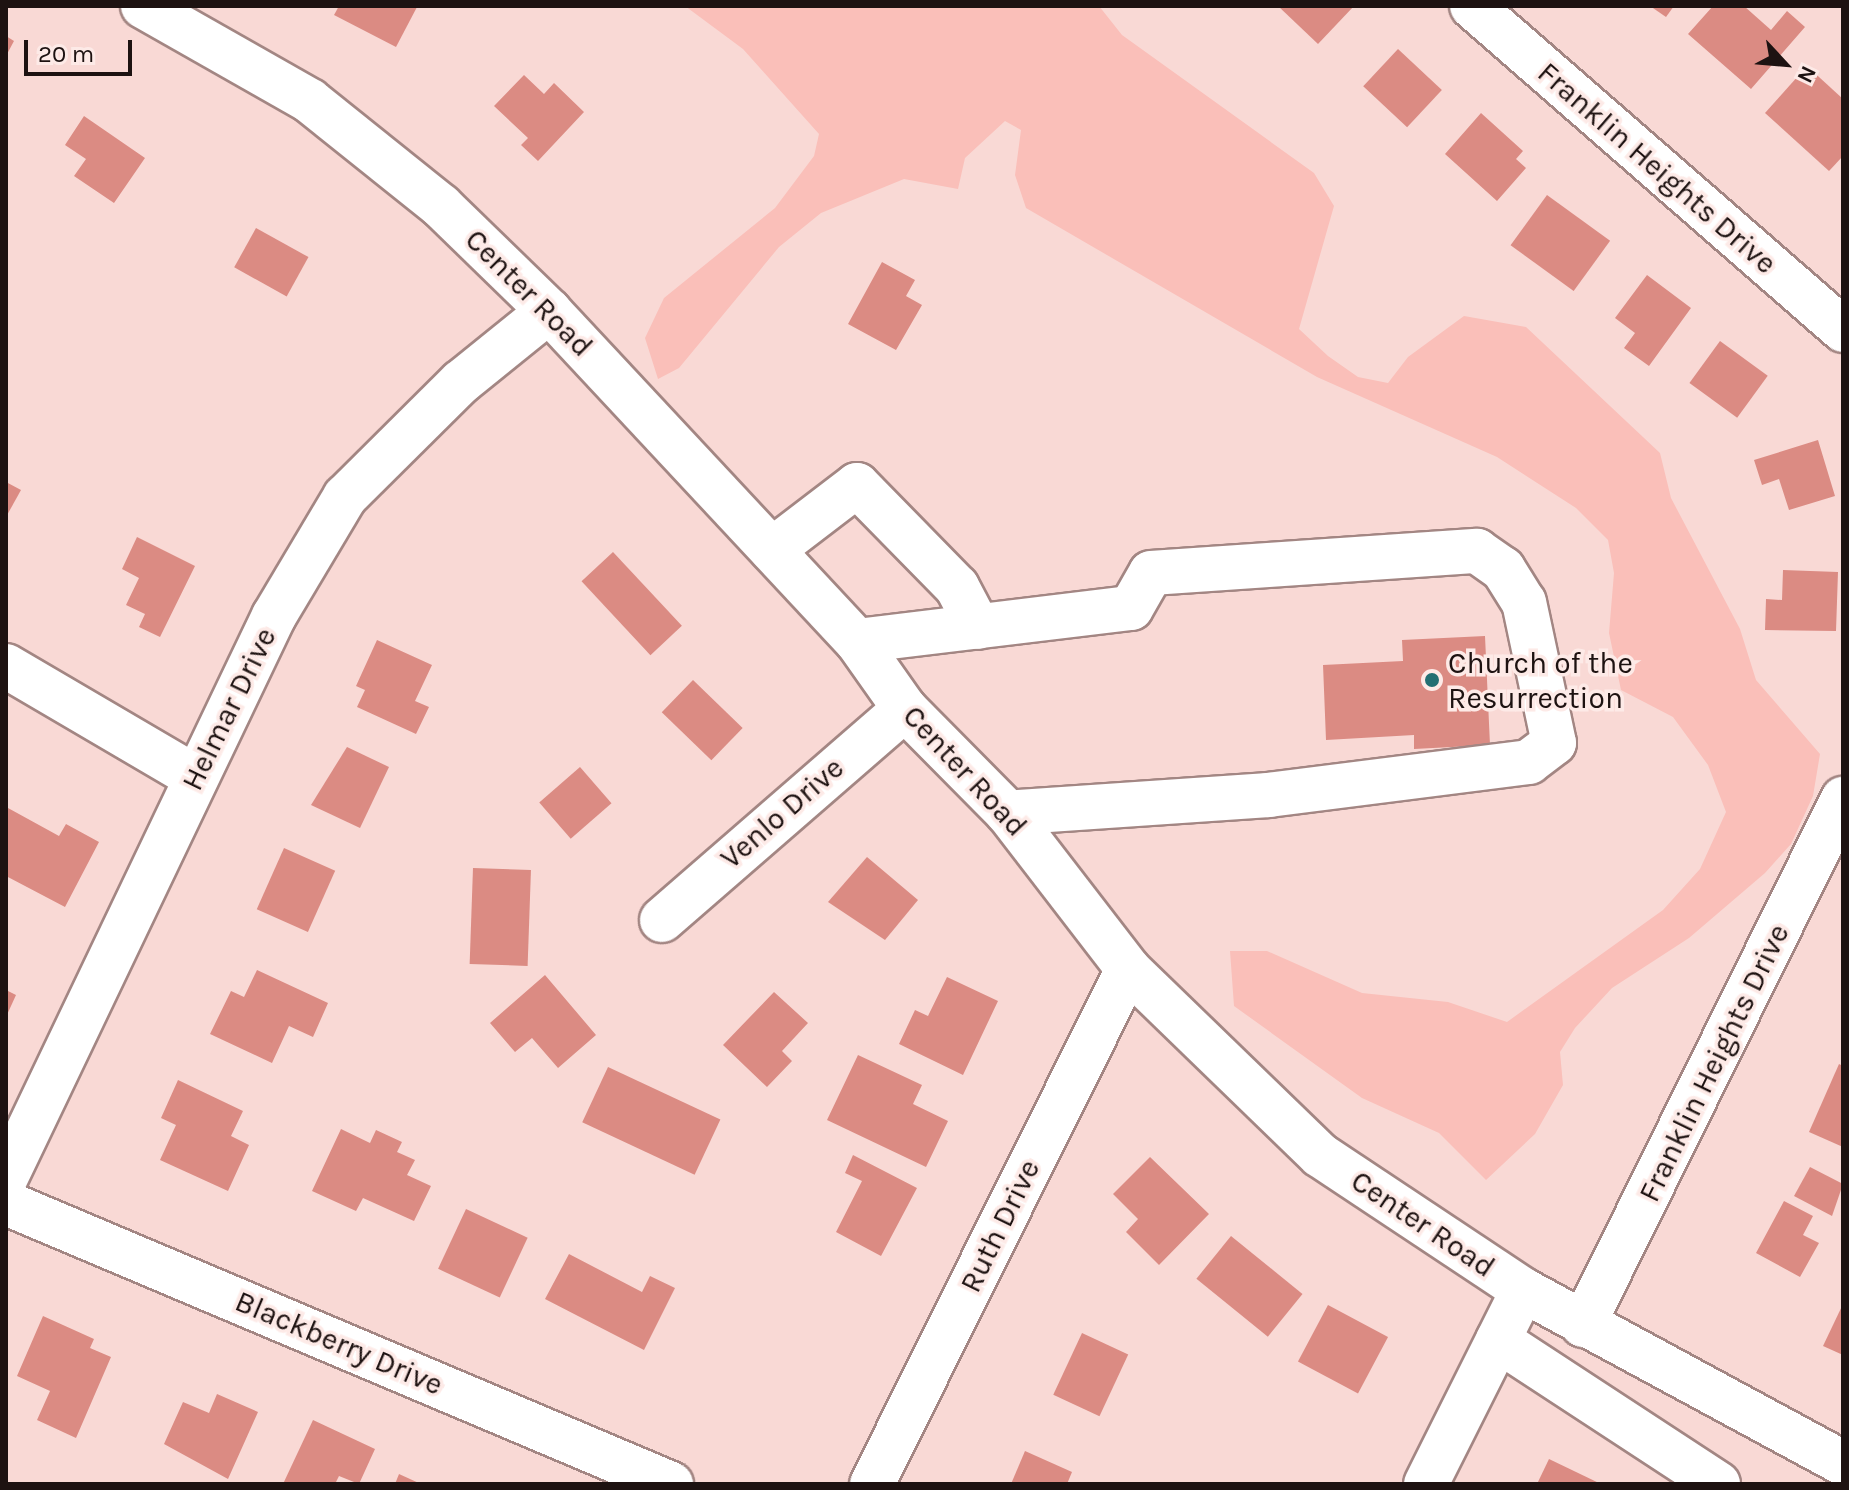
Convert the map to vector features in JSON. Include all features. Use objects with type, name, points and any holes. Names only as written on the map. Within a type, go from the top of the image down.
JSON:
[{"type":"street","name":"Center Road","points":[[143,6],[310,101],[441,206],[549,311],[857,641],[905,709],[1008,813],[1128,969],[1320,1155],[1523,1290],[1843,1463]]},
{"type":"street","name":"Franklin Heights Drive","points":[[1472,6],[1843,330]]},
{"type":"street","name":"Helmar Drive","points":[[6,1177],[274,616],[345,497],[461,382],[549,311]]},
{"type":"street","points":[[772,550],[857,485],[957,587],[978,627]]},
{"type":"street","points":[[857,641],[1131,608],[1151,573],[1477,551],[1503,569],[1524,602],[1546,682],[1554,743],[1529,762],[1269,795],[1008,813]]},
{"type":"street","points":[[6,666],[195,777]]},
{"type":"street","name":"Venlo Drive","points":[[662,920],[905,709]]},
{"type":"street","name":"Franklin Heights Drive","points":[[1583,1325],[1843,799]]},
{"type":"street","name":"Ruth Drive","points":[[872,1484],[1128,969]]},
{"type":"street","name":"Blackberry Drive","points":[[6,1203],[671,1484]]},
{"type":"street","points":[[1426,1484],[1523,1290]]},
{"type":"street","points":[[1498,1340],[1718,1484]]},
{"type":"shaded area","points":[[685,6],[1099,6],[1122,35],[1314,173],[1334,206],[1299,329],[1328,356],[1358,377],[1388,383],[1408,357],[1464,316],[1526,327],[1660,453],[1671,498],[1740,629],[1756,680],[1820,754],[1813,796],[1791,844],[1765,873],[1689,938],[1612,988],[1575,1028],[1560,1052],[1563,1085],[1535,1134],[1486,1180],[1439,1133],[1362,1098],[1234,1006],[1230,951],[1267,951],[1362,993],[1448,1002],[1507,1022],[1663,910],[1700,869],[1726,812],[1708,765],[1673,717],[1621,690],[1609,633],[1614,573],[1608,540],[1576,508],[1497,457],[1317,377],[1026,208],[1015,175],[1021,130],[1005,121],[965,158],[958,189],[904,179],[821,213],[779,247],[679,368],[658,379],[645,338],[664,298],[775,208],[814,156],[819,134],[743,49]]},
{"type":"building","points":[[339,6],[417,7],[396,47],[334,15]]},
{"type":"building","points":[[1278,6],[1354,6],[1318,44]]},
{"type":"building","points":[[1650,6],[1674,6],[1666,17]]},
{"type":"building","points":[[1713,6],[1744,6],[1771,30],[1787,11],[1805,27],[1751,89],[1688,34]]},
{"type":"building","points":[[6,36],[14,41],[6,56]]},
{"type":"building","points":[[1398,49],[1442,90],[1407,127],[1363,86]]},
{"type":"building","points":[[1807,66],[1843,99],[1843,156],[1829,171],[1765,113]]},
{"type":"building","points":[[524,75],[544,94],[554,83],[584,112],[538,161],[521,145],[528,138],[494,106]]},
{"type":"building","points":[[1481,113],[1523,151],[1516,159],[1526,168],[1497,201],[1445,154]]},
{"type":"building","points":[[84,116],[145,158],[114,203],[74,176],[86,159],[65,145]]},
{"type":"building","points":[[1547,195],[1610,241],[1574,291],[1511,245]]},
{"type":"building","points":[[256,228],[308,257],[287,296],[234,267]]},
{"type":"building","points":[[882,262],[915,280],[906,296],[922,305],[896,350],[848,324]]},
{"type":"building","points":[[1647,275],[1691,308],[1649,366],[1624,348],[1635,333],[1615,318]]},
{"type":"building","points":[[1720,341],[1768,376],[1737,418],[1689,383]]},
{"type":"building","points":[[1818,440],[1835,496],[1789,510],[1779,479],[1762,485],[1754,460]]},
{"type":"building","points":[[6,482],[21,490],[6,517]]},
{"type":"building","points":[[137,537],[195,566],[160,637],[139,627],[145,614],[126,605],[139,578],[122,569]]},
{"type":"building","points":[[613,552],[682,626],[650,655],[582,581]]},
{"type":"building","points":[[1783,570],[1838,572],[1836,631],[1765,630],[1766,599],[1782,600]]},
{"type":"building","points":[[1485,636],[1490,745],[1414,749],[1414,735],[1326,740],[1323,665],[1403,661],[1402,640]]},
{"type":"building","points":[[377,640],[432,665],[415,701],[429,707],[416,734],[357,707],[365,690],[356,686]]},
{"type":"building","points":[[693,680],[743,728],[711,760],[662,712]]},
{"type":"building","points":[[347,747],[389,767],[360,828],[311,805]]},
{"type":"building","points":[[580,767],[611,803],[571,839],[539,802]]},
{"type":"building","points":[[8,808],[59,836],[66,824],[99,842],[65,907],[6,876]]},
{"type":"building","points":[[284,848],[335,871],[308,932],[257,909]]},
{"type":"building","points":[[867,857],[918,900],[885,940],[828,902]]},
{"type":"building","points":[[473,868],[531,870],[528,966],[470,964]]},
{"type":"building","points":[[257,970],[328,1003],[313,1037],[289,1026],[272,1063],[210,1034],[231,991],[244,997]]},
{"type":"building","points":[[545,975],[596,1035],[558,1068],[532,1038],[515,1052],[490,1023]]},
{"type":"building","points":[[947,977],[998,1001],[963,1075],[899,1044],[915,1010],[928,1016]]},
{"type":"building","points":[[6,990],[16,995],[6,1017]]},
{"type":"building","points":[[774,992],[808,1023],[782,1051],[792,1061],[767,1087],[723,1045]]},
{"type":"building","points":[[858,1055],[922,1085],[913,1104],[948,1121],[926,1167],[827,1120]]},
{"type":"building","points":[[1839,1064],[1843,1066],[1843,1147],[1809,1132]]},
{"type":"building","points":[[608,1067],[720,1119],[695,1175],[582,1122]]},
{"type":"building","points":[[178,1080],[243,1111],[231,1136],[249,1145],[228,1191],[160,1160],[176,1125],[161,1118]]},
{"type":"building","points":[[341,1129],[370,1143],[376,1130],[402,1142],[397,1152],[415,1160],[407,1175],[431,1186],[414,1221],[363,1198],[356,1211],[312,1191]]},
{"type":"building","points":[[853,1155],[917,1188],[881,1256],[836,1232],[862,1181],[845,1173]]},
{"type":"building","points":[[1150,1157],[1209,1214],[1159,1265],[1126,1232],[1138,1219],[1113,1194]]},
{"type":"building","points":[[1810,1167],[1843,1184],[1832,1216],[1794,1196]]},
{"type":"building","points":[[1784,1201],[1813,1216],[1803,1235],[1819,1243],[1800,1277],[1756,1253]]},
{"type":"building","points":[[466,1209],[528,1238],[500,1298],[438,1269]]},
{"type":"building","points":[[1231,1236],[1302,1294],[1268,1337],[1196,1279]]},
{"type":"building","points":[[569,1254],[642,1292],[650,1276],[675,1288],[644,1350],[545,1299]]},
{"type":"building","points":[[1843,1304],[1843,1355],[1823,1346]]},
{"type":"building","points":[[1328,1305],[1388,1337],[1358,1393],[1298,1362]]},
{"type":"building","points":[[43,1316],[94,1339],[90,1348],[111,1357],[76,1438],[37,1420],[50,1391],[17,1376]]},
{"type":"building","points":[[1082,1333],[1128,1355],[1099,1416],[1053,1395]]},
{"type":"building","points":[[217,1394],[258,1412],[228,1479],[164,1444],[183,1402],[209,1413]]},
{"type":"building","points":[[313,1420],[375,1449],[359,1484],[339,1476],[335,1484],[283,1484]]},
{"type":"building","points":[[1025,1451],[1072,1472],[1067,1484],[1011,1484]]},
{"type":"building","points":[[1549,1459],[1601,1484],[1537,1484]]},
{"type":"building","points":[[399,1474],[421,1484],[395,1484]]},
{"type":"place","name":"Church of the Resurrection","points":[[1432,680]]}]
